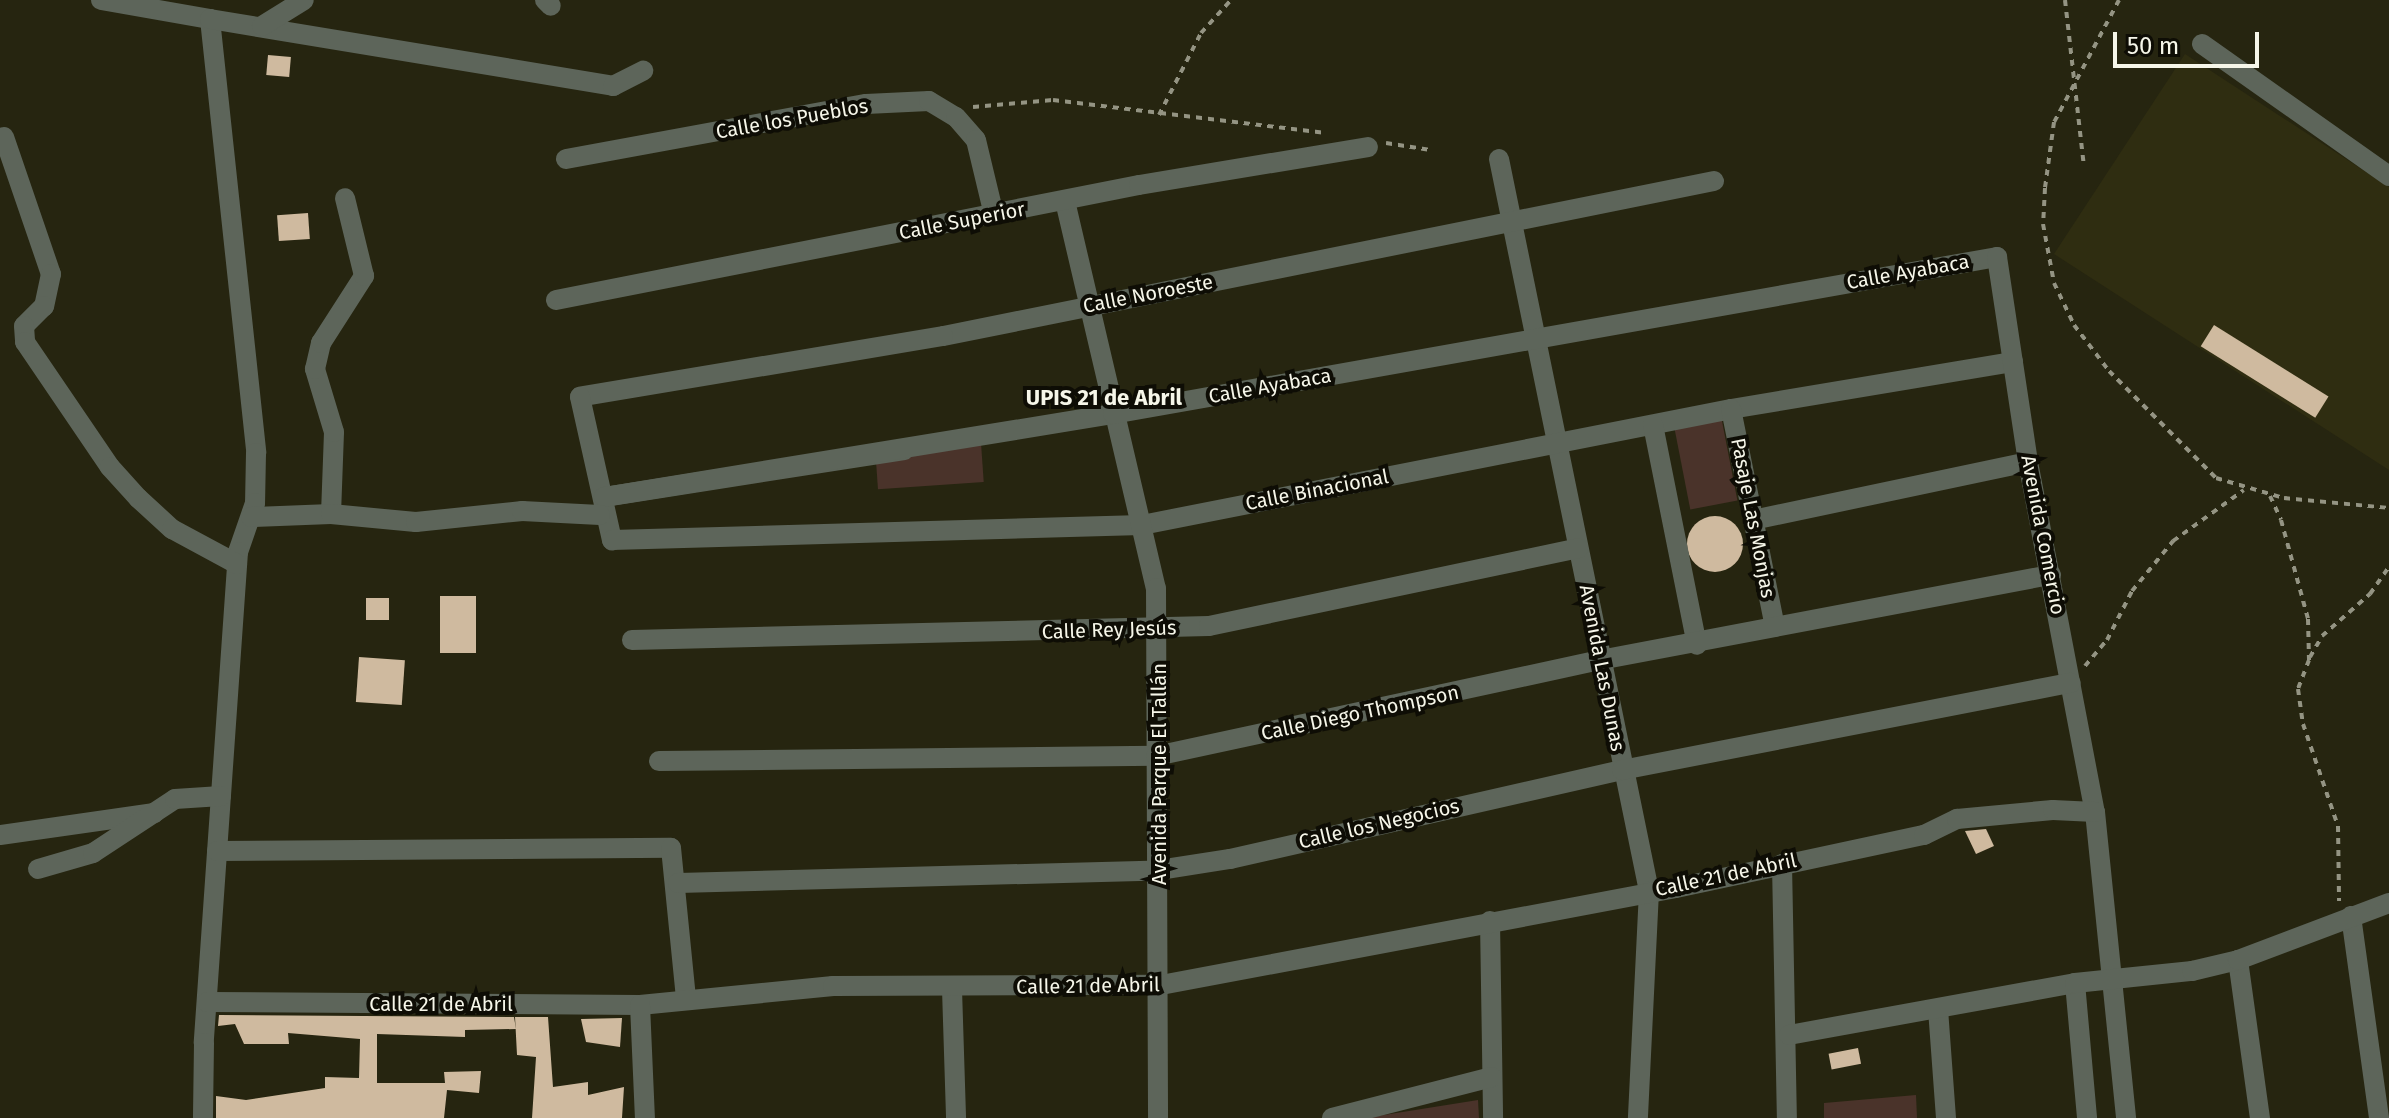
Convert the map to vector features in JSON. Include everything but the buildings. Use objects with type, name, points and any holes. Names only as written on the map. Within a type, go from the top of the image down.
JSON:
[{"type":"street","points":[[101,0],[613,86],[643,71]]},
{"type":"street","points":[[262,26],[304,0]]},
{"type":"street","points":[[203,1118],[207,1002],[237,564],[251,517],[257,466],[210,19]]},
{"type":"street","points":[[2202,44],[2389,176]]},
{"type":"street","name":"Calle los Pueblos","points":[[566,159],[866,104],[929,101],[943,109]]},
{"type":"street","points":[[943,109],[976,140],[994,215]]},
{"type":"street","points":[[4,137],[51,274],[44,306],[24,326],[25,342],[110,467],[138,498],[172,529],[237,564]]},
{"type":"street","name":"Calle Superior","points":[[556,300],[1371,144]]},
{"type":"street","name":"Avenida Las Dunas","points":[[1499,159],[1649,891],[1638,1118]]},
{"type":"street","name":"Calle Noroeste","points":[[602,506],[580,397],[943,336],[1714,181]]},
{"type":"street","points":[[331,514],[334,432],[315,369],[321,343],[364,276],[345,198]]},
{"type":"street","name":"Avenida Parque El Tallán","points":[[1065,201],[1156,588],[1161,985],[1158,1118]]},
{"type":"street","name":"Calle Ayabaca","points":[[602,506],[1997,257]]},
{"type":"street","name":"Avenida Comercio","points":[[1997,257],[2028,462],[2095,812],[2126,1118]]},
{"type":"street","name":"Calle Binacional","points":[[602,506],[612,540],[1142,525],[1731,409],[2013,362]]},
{"type":"street","name":"Pasaje Las Monjas","points":[[1731,409],[1775,627]]},
{"type":"street","points":[[1653,425],[1697,645]]},
{"type":"street","points":[[251,517],[331,514],[416,522],[602,506],[904,450]]},
{"type":"street","points":[[1753,520],[2028,462]]},
{"type":"street","name":"Calle Rey Jesús","points":[[632,640],[1158,630],[1209,626],[1578,548]]},
{"type":"street","name":"Calle Diego Thompson","points":[[659,761],[1156,756],[1600,660],[1697,645],[1775,627],[2051,575]]},
{"type":"street","name":"Calle los Negocios","points":[[678,883],[1159,870],[1230,859],[1622,770],[2071,683]]},
{"type":"street","points":[[38,869],[93,853],[175,799],[221,796]]},
{"type":"street","name":"Calle 21 de Abril","points":[[207,1002],[640,1005],[833,986],[952,989],[1161,985],[1924,835],[1957,819],[2053,810],[2095,812]]},
{"type":"street","points":[[0,835],[154,813]]},
{"type":"street","points":[[217,851],[671,848],[678,883],[686,999]]},
{"type":"street","points":[[1782,864],[1789,1035],[1787,1118]]},
{"type":"street","points":[[1789,1035],[2075,983],[2192,971],[2238,960],[2389,903]]},
{"type":"street","points":[[2346,918],[2379,1118]]},
{"type":"street","points":[[1490,921],[1493,1118]]},
{"type":"street","points":[[2238,960],[2260,1118]]},
{"type":"street","points":[[2075,983],[2087,1118]]},
{"type":"street","points":[[952,989],[956,1118]]},
{"type":"street","points":[[640,1005],[645,1118]]},
{"type":"street","points":[[1938,1009],[1946,1118]]},
{"type":"street","points":[[1332,1118],[1492,1077]]},
{"type":"path","points":[[1159,115],[1201,33],[1231,0]]},
{"type":"path","points":[[2065,0],[2084,166]]},
{"type":"path","points":[[2119,0],[2074,79],[2054,122],[2043,224],[2054,283],[2074,325],[2109,371],[2216,478],[2244,490],[2269,495],[2389,508]]},
{"type":"path","points":[[943,109],[1053,100],[1330,133]]},
{"type":"path","points":[[1371,144],[1430,150]]},
{"type":"path","points":[[2071,683],[2107,640],[2132,591],[2173,541],[2244,490]]},
{"type":"path","points":[[2269,495],[2298,576],[2309,660]]},
{"type":"path","points":[[2346,918],[2338,826],[2303,724],[2298,689],[2322,636],[2370,594],[2389,567]]},
{"type":"shaded area","points":[[2185,54],[2389,187],[2389,470],[2054,254]]},
{"type":"shaded area","points":[[1721,416],[1737,500],[1690,510],[1674,425]]},
{"type":"shaded area","points":[[981,443],[984,482],[878,489],[875,450]]},
{"type":"shaded area","points":[[1916,1095],[1917,1118],[1824,1118],[1824,1103]]},
{"type":"shaded area","points":[[1478,1100],[1479,1118],[1365,1118]]},
{"type":"district","name":"UPIS 21 de Abril","points":[[1104,398]]}]
